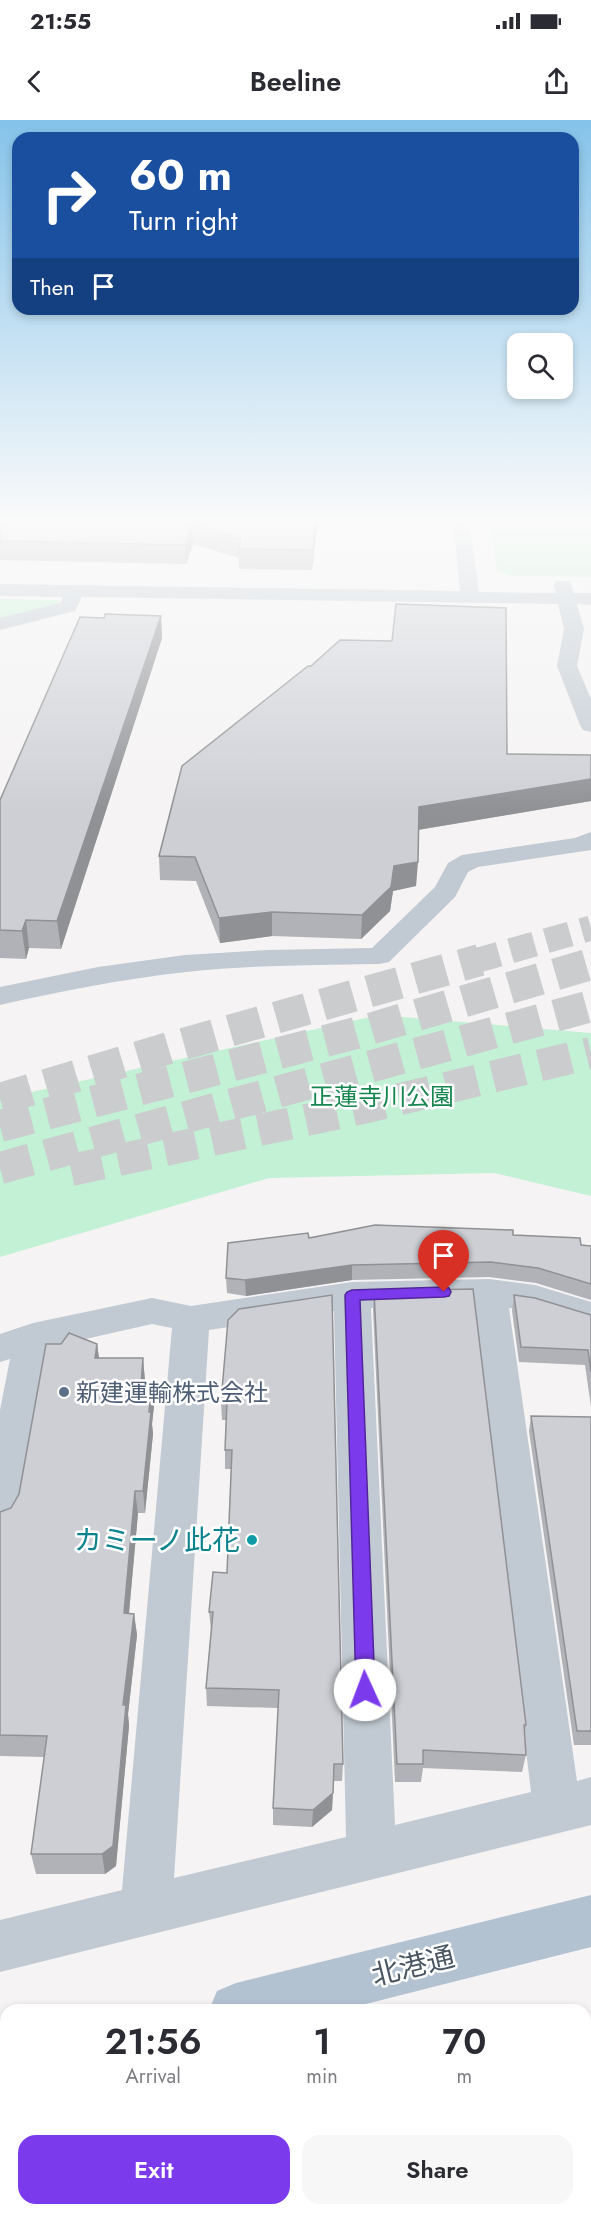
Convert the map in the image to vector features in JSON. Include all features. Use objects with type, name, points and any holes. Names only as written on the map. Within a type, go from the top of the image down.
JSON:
[{"type":"main road","name":"北港通","points":[[260,2004],[591,1921]]},
{"type":"street","points":[[0,624],[31,616]]},
{"type":"street","points":[[571,616],[574,629],[567,666],[591,725]]},
{"type":"street","points":[[0,996],[161,966],[288,957],[379,956],[446,891],[457,868],[471,860],[582,845],[591,839]]},
{"type":"street","points":[[0,1946],[574,1805],[489,1292]]},
{"type":"street","points":[[0,1516],[16,1343],[152,1311],[191,1319],[352,1295],[489,1292],[535,1298],[591,1316]]},
{"type":"street","points":[[352,1295],[371,1855]]},
{"type":"street","points":[[146,1910],[191,1319]]},
{"type":"green space","name":"正蓮寺川公園","points":[[379,1015],[591,1033],[591,1196],[494,1173],[269,1178],[0,1257],[0,1099]]},
{"type":"building","points":[[105,616],[161,616],[57,921],[26,920],[22,931],[0,930],[0,800],[80,617],[104,618]]},
{"type":"building","points":[[395,616],[506,616],[507,754],[591,755],[591,779],[419,807],[418,862],[394,866],[391,887],[362,915],[272,912],[219,918],[195,857],[159,856],[182,766],[308,666],[311,666],[340,640],[392,641]]},
{"type":"building","points":[[375,1225],[513,1230],[513,1235],[580,1238],[581,1245],[591,1246],[591,1284],[538,1268],[491,1262],[352,1265],[245,1280],[226,1278],[228,1243],[308,1233],[309,1238]]},
{"type":"building","points":[[473,1289],[526,1725],[524,1725],[526,1755],[423,1750],[423,1764],[397,1764],[374,1291]]},
{"type":"building","points":[[332,1295],[343,1764],[334,1764],[333,1793],[313,1810],[273,1808],[279,1690],[206,1688],[213,1612],[209,1612],[213,1572],[227,1573],[232,1450],[225,1450],[227,1402],[221,1402],[228,1320],[239,1309]]},
{"type":"building","points":[[514,1295],[535,1298],[591,1315],[591,1372],[588,1350],[521,1347]]},
{"type":"building","points":[[69,1333],[97,1344],[95,1358],[143,1358],[141,1384],[152,1384],[149,1412],[151,1412],[143,1491],[135,1491],[124,1613],[134,1614],[123,1705],[126,1705],[113,1846],[102,1854],[31,1854],[47,1736],[0,1735],[0,1512],[11,1508],[19,1494],[46,1344],[61,1344]]},
{"type":"building","points":[[531,1416],[591,1417],[591,1731],[577,1731]]},
{"type":"tunnel","points":[[475,961],[591,928]]},
{"type":"tunnel","points":[[0,1099],[169,1048],[480,960]]},
{"type":"tunnel","points":[[0,1126],[356,1033],[591,964]]},
{"type":"tunnel","points":[[0,1168],[591,1006]]},
{"type":"tunnel","points":[[71,1170],[363,1108],[591,1053]]},
{"type":"place","name":"新建運輸株式会社","points":[[64,1392]]},
{"type":"place","name":"カミーノ此花","points":[[252,1540]]},
{"type":"route","points":[[365,1690],[352,1295],[444,1292]]}]
